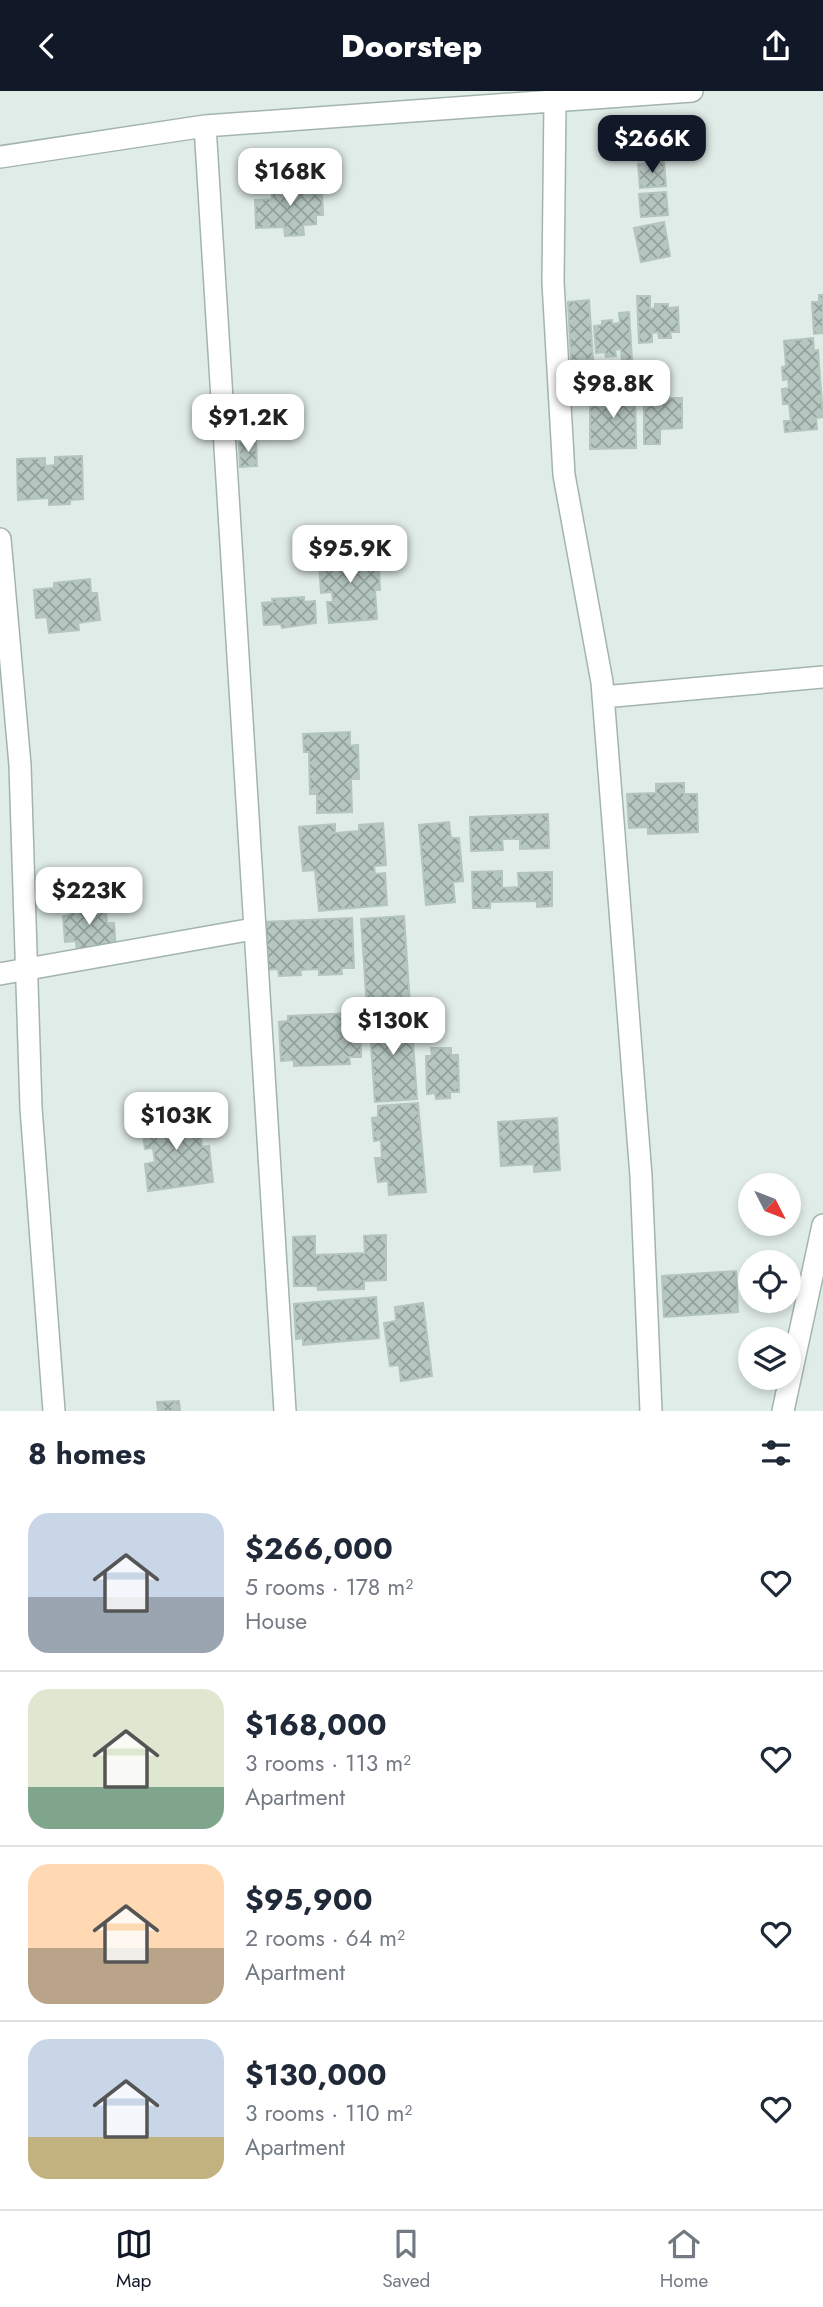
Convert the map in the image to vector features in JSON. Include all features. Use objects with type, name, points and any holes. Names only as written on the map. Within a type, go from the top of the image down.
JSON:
[{"type":"street","points":[[0,157],[205,126],[692,91]]},
{"type":"street","points":[[555,101],[553,282],[564,475],[603,697],[641,1176],[651,1411]]},
{"type":"street","points":[[205,126],[232,525],[254,929],[285,1411]]},
{"type":"street","points":[[0,539],[20,765],[31,1108],[54,1411]]},
{"type":"street","points":[[603,697],[823,677]]},
{"type":"street","points":[[0,974],[254,929]]},
{"type":"street","points":[[783,1411],[823,1225]]},
{"type":"building","points":[[662,136],[664,158],[638,161],[636,138]]},
{"type":"building","points":[[664,162],[666,186],[640,188],[638,164]]},
{"type":"building","points":[[314,182],[314,194],[322,194],[323,215],[316,215],[316,224],[303,225],[304,235],[285,236],[284,227],[256,228],[255,200],[272,199],[271,184]]},
{"type":"building","points":[[666,192],[668,215],[641,217],[639,194]]},
{"type":"building","points":[[664,222],[670,256],[641,262],[634,228]]},
{"type":"building","points":[[819,295],[823,295],[823,333],[814,334],[812,302],[819,302]]},
{"type":"building","points":[[637,296],[650,296],[650,309],[655,308],[655,304],[668,304],[668,308],[678,307],[679,332],[670,332],[671,338],[659,338],[658,332],[652,333],[652,342],[639,343]]},
{"type":"building","points":[[589,300],[593,359],[571,361],[568,302]]},
{"type":"building","points":[[629,312],[632,360],[622,361],[621,349],[615,350],[616,356],[606,357],[605,352],[596,353],[594,326],[602,325],[602,321],[620,323],[619,313]]},
{"type":"building","points":[[813,338],[814,351],[818,350],[823,417],[816,418],[817,429],[785,432],[784,421],[791,421],[789,404],[783,404],[782,389],[789,388],[788,379],[783,380],[782,367],[786,366],[784,341]]},
{"type":"building","points":[[644,389],[660,389],[660,398],[682,398],[682,428],[660,429],[660,444],[644,444]]},
{"type":"building","points":[[635,391],[636,448],[590,449],[590,392]]},
{"type":"building","points":[[256,441],[257,466],[240,467],[239,442]]},
{"type":"building","points":[[82,456],[83,499],[70,500],[70,504],[49,505],[49,498],[18,500],[17,459],[45,458],[45,466],[55,465],[55,457]]},
{"type":"building","points":[[352,545],[352,550],[367,549],[373,570],[379,570],[380,590],[375,590],[377,619],[329,623],[327,602],[333,602],[332,592],[321,593],[319,562],[330,561],[329,546]]},
{"type":"building","points":[[90,579],[91,593],[97,593],[100,620],[78,623],[79,630],[49,633],[47,617],[36,618],[34,590],[54,588],[54,583]]},
{"type":"building","points":[[304,597],[304,602],[315,601],[316,623],[282,628],[281,624],[264,625],[262,603],[273,602],[272,599]]},
{"type":"building","points":[[350,732],[350,746],[358,745],[359,779],[351,779],[352,812],[317,813],[317,794],[310,794],[309,752],[304,752],[303,734]]},
{"type":"building","points":[[684,783],[684,794],[697,794],[698,832],[648,834],[648,827],[629,828],[627,794],[656,793],[656,784]]},
{"type":"building","points":[[548,814],[549,848],[520,849],[520,839],[502,839],[503,850],[471,851],[470,817]]},
{"type":"building","points":[[449,822],[451,838],[459,838],[463,881],[453,882],[455,902],[426,905],[419,825]]},
{"type":"building","points":[[383,823],[386,865],[374,866],[375,874],[385,873],[387,905],[319,911],[315,870],[303,871],[299,827],[335,824],[335,833],[359,831],[359,825]]},
{"type":"building","points":[[502,871],[502,888],[519,887],[518,873],[552,872],[552,906],[537,907],[537,901],[490,902],[490,908],[473,908],[472,872]]},
{"type":"building","points":[[105,900],[107,923],[114,923],[116,949],[77,952],[76,941],[65,942],[63,916],[70,915],[69,904]]},
{"type":"building","points":[[404,916],[410,1005],[367,1009],[361,919]]},
{"type":"building","points":[[352,918],[354,968],[341,968],[342,974],[319,975],[319,969],[300,970],[301,975],[279,976],[278,969],[264,970],[262,922]]},
{"type":"building","points":[[411,1012],[417,1099],[375,1102],[369,1015]]},
{"type":"building","points":[[353,1013],[353,1016],[360,1016],[361,1057],[349,1057],[350,1064],[294,1066],[294,1060],[281,1061],[279,1022],[288,1021],[288,1016]]},
{"type":"building","points":[[431,1048],[451,1048],[451,1055],[458,1055],[459,1092],[450,1092],[450,1098],[436,1099],[435,1093],[427,1094],[426,1056],[432,1056]]},
{"type":"building","points":[[418,1103],[426,1192],[389,1195],[388,1181],[378,1182],[375,1158],[382,1158],[381,1140],[374,1141],[372,1118],[378,1117],[378,1106]]},
{"type":"building","points":[[198,1112],[202,1147],[209,1146],[213,1182],[148,1191],[145,1164],[155,1162],[153,1148],[145,1149],[141,1119]]},
{"type":"building","points":[[557,1118],[560,1170],[534,1172],[534,1164],[501,1166],[498,1122]]},
{"type":"building","points":[[386,1235],[386,1280],[364,1281],[364,1289],[318,1290],[317,1286],[294,1286],[293,1237],[315,1236],[315,1255],[365,1253],[364,1236]]},
{"type":"building","points":[[736,1271],[738,1312],[664,1317],[662,1276]]},
{"type":"building","points":[[376,1297],[379,1338],[303,1345],[303,1338],[296,1339],[294,1304]]},
{"type":"building","points":[[423,1303],[432,1376],[401,1381],[399,1365],[390,1366],[384,1323],[396,1321],[395,1307]]},
{"type":"building","points":[[179,1401],[180,1411],[158,1411],[157,1402]]}]
